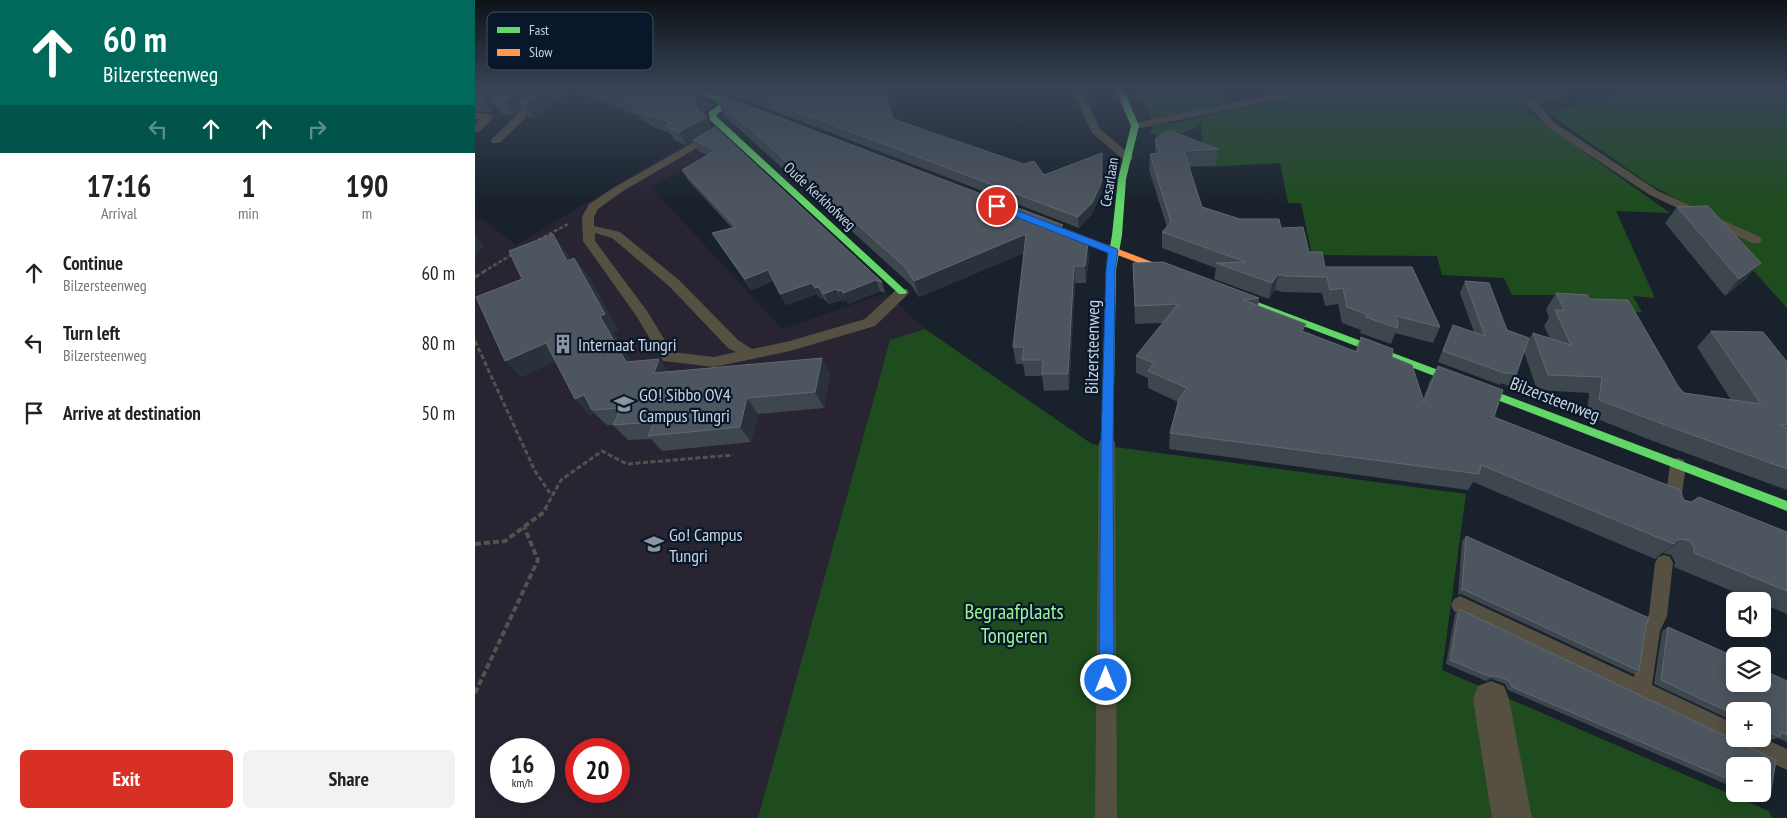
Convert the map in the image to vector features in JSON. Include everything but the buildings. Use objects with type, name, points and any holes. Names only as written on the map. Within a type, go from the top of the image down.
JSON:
[{"type":"street","name":"Cesarlaan","points":[[1113,251],[1117,235],[1122,179],[1135,128]]},
{"type":"street","name":"Oude Kerkhofweg","points":[[725,129],[902,292]]},
{"type":"street","points":[[1022,216],[1187,279]]},
{"type":"street","name":"Bilzersteenweg","points":[[1107,443],[1113,251]]},
{"type":"street","name":"Bilzersteenweg","points":[[1215,290],[1787,506]]},
{"type":"street","points":[[1491,699],[1512,818]]},
{"type":"lane","points":[[496,141],[509,128]]},
{"type":"lane","points":[[1095,128],[1128,158]]},
{"type":"lane","points":[[1556,128],[1654,193],[1756,240]]},
{"type":"lane","points":[[725,129],[619,189],[593,207],[588,222],[589,241],[642,314],[668,357],[714,362],[790,346],[870,323],[902,292]]},
{"type":"lane","points":[[588,222],[616,234],[674,283],[733,344],[750,354]]},
{"type":"lane","points":[[1106,818],[1107,443]]},
{"type":"lane","points":[[1672,509],[1678,465]]},
{"type":"lane","points":[[1641,691],[1651,629],[1658,616],[1665,563]]},
{"type":"lane","points":[[1460,604],[1726,731]]},
{"type":"lane","points":[[1760,747],[1787,760]]},
{"type":"path","points":[[533,243],[564,225],[588,222]]},
{"type":"path","points":[[475,277],[518,252]]},
{"type":"path","points":[[475,343],[535,471],[552,496]]},
{"type":"path","points":[[475,544],[505,541],[544,512],[561,480],[602,451],[627,464],[733,456]]},
{"type":"path","points":[[475,693],[538,560],[524,527]]},
{"type":"shaded area","name":"Go! Campus Tungri","points":[[710,128],[716,128],[728,143],[651,187],[782,329],[886,293],[925,329],[890,340],[758,818],[475,818],[475,220],[482,219],[516,245]]},
{"type":"green space","points":[[1152,128],[1193,128],[1177,134],[1150,134]]},
{"type":"green space","points":[[1201,128],[1551,128],[1670,213],[1616,211],[1655,298],[1633,296],[1642,312],[1599,313],[1589,295],[1512,295],[1504,278],[1442,275],[1437,256],[1312,255],[1301,203],[1288,203],[1280,163],[1203,167]]},
{"type":"green space","points":[[1570,128],[1787,128],[1787,308],[1713,226],[1723,224],[1649,184]]},
{"type":"green space","name":"Begraafplaats Tongeren","points":[[925,329],[1092,444],[1466,494],[1442,670],[1726,792],[1726,802],[1748,802],[1769,811],[1772,818],[758,818],[890,340]]},
{"type":"traffic: fast","points":[[724,128],[902,292]]},
{"type":"traffic: fast","points":[[1107,443],[1111,270],[1117,235],[1122,179],[1134,128]]},
{"type":"traffic: fast","points":[[1223,292],[1787,506]]},
{"type":"traffic: slow","points":[[1029,218],[1178,275]]},
{"type":"place","name":"Internaat Tungri","points":[[563,344]]},
{"type":"place","name":"GO! Sibbo OV4 Campus Tungri","points":[[624,404]]},
{"type":"place","name":"Go! Campus Tungri","points":[[654,544]]},
{"type":"route","points":[[997,206],[1113,251],[1107,443],[1106,680]]}]
